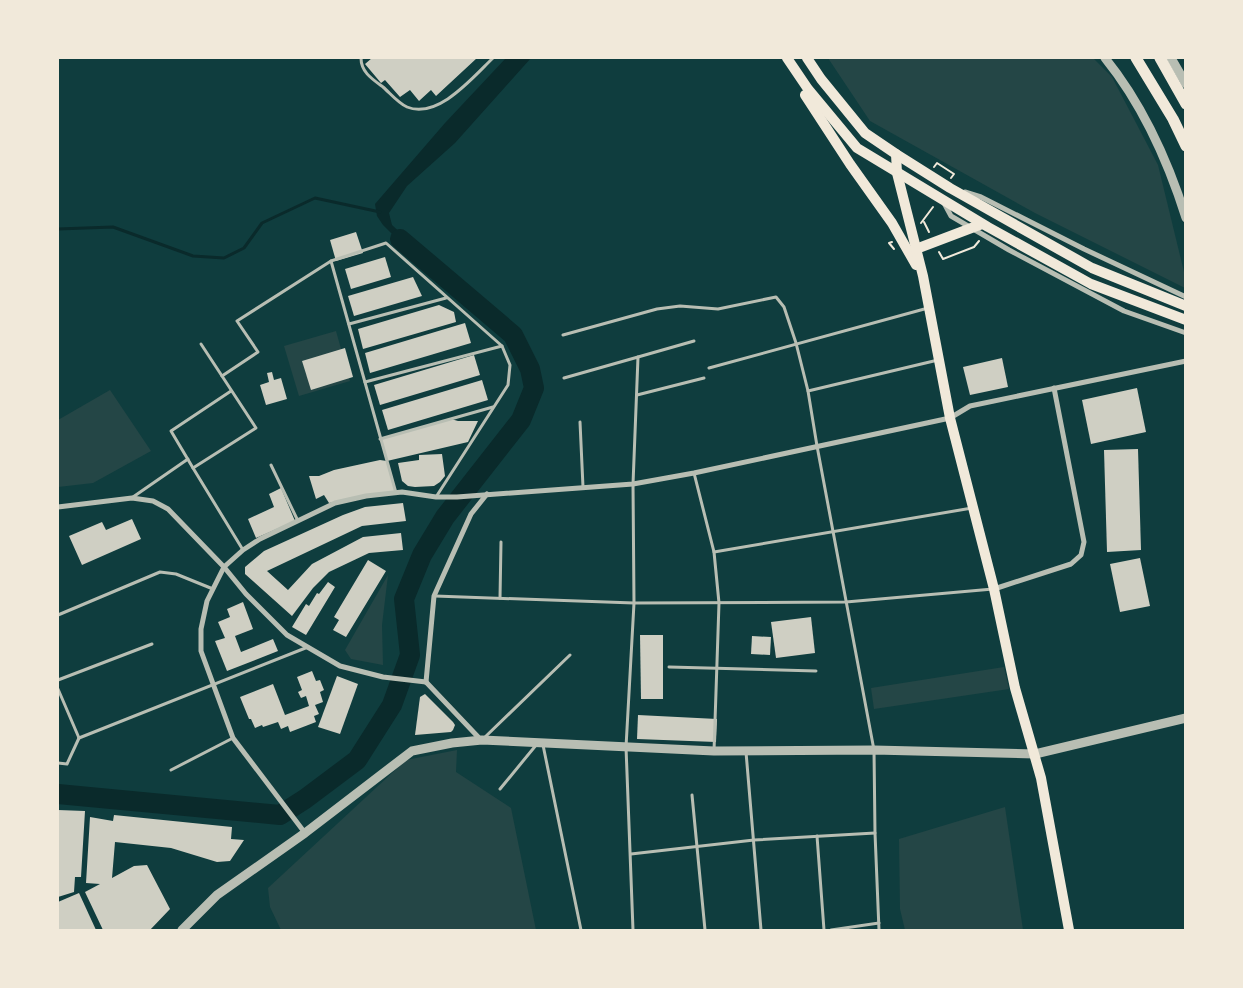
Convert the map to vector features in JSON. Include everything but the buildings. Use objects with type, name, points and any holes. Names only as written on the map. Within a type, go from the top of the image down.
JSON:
[{"type":"highway","points":[[1136,58],[1173,119],[1186,146]]},
{"type":"highway","points":[[1160,58],[1186,104]]},
{"type":"main road","points":[[786,58],[808,89],[857,148],[938,203],[985,225],[1092,284],[1186,320]]},
{"type":"main road","points":[[786,58],[804,92],[850,164],[892,223],[923,276]]},
{"type":"main road","points":[[807,58],[821,79],[865,133],[896,154],[996,214],[1092,268],[1186,306]]},
{"type":"main road","points":[[896,154],[896,173],[923,276],[950,418],[994,589],[1015,688],[1041,778],[1069,930]]},
{"type":"main road","points":[[916,249],[971,227],[985,225]]},
{"type":"street","points":[[1105,58],[1126,86],[1159,145],[1186,218]]},
{"type":"street","points":[[1171,58],[1186,84]]},
{"type":"street","points":[[949,185],[981,197],[1084,249],[1186,297]]},
{"type":"street","points":[[938,203],[951,216],[1009,250],[1124,311],[1186,334]]},
{"type":"street","points":[[305,833],[233,738],[201,651],[201,629],[207,602],[224,567],[243,550],[260,539],[335,502],[366,496],[402,492],[456,497],[634,484],[950,418],[970,406],[1186,361]]},
{"type":"street","points":[[994,589],[1071,564],[1081,555],[1084,542],[1054,388]]},
{"type":"street","points":[[426,682],[434,596],[470,514],[487,494]]},
{"type":"street","points":[[58,506],[132,498],[153,501],[168,509],[287,635],[340,666],[383,677],[426,682],[482,740]]},
{"type":"street","points":[[182,930],[217,896],[305,833],[412,751],[452,743],[482,740],[714,751],[874,750],[1034,754],[1186,718]]},
{"type":"lane","points":[[362,58],[361,65],[367,75],[407,107],[424,109],[442,103],[464,86],[493,58]]},
{"type":"lane","points":[[222,376],[258,352],[237,320],[331,261],[386,243],[502,346],[510,365],[508,385],[436,496]]},
{"type":"lane","points":[[331,261],[396,493]]},
{"type":"lane","points":[[563,336],[657,309],[680,306],[718,309],[776,297],[784,307],[796,343],[808,391],[874,750],[879,930]]},
{"type":"lane","points":[[349,324],[446,298]]},
{"type":"lane","points":[[709,368],[929,308]]},
{"type":"lane","points":[[564,378],[694,341]]},
{"type":"lane","points":[[193,468],[256,428],[201,344]]},
{"type":"lane","points":[[365,382],[502,346]]},
{"type":"lane","points":[[633,930],[626,747],[634,603],[634,484],[638,357]]},
{"type":"lane","points":[[808,391],[939,360]]},
{"type":"lane","points":[[637,395],[704,378]]},
{"type":"lane","points":[[231,391],[171,431],[243,550]]},
{"type":"lane","points":[[380,438],[494,407]]},
{"type":"lane","points":[[580,422],[583,488]]},
{"type":"lane","points":[[132,498],[188,459]]},
{"type":"lane","points":[[272,465],[298,521]]},
{"type":"lane","points":[[694,473],[714,552],[719,603],[714,751]]},
{"type":"lane","points":[[714,552],[973,508]]},
{"type":"lane","points":[[500,598],[501,542]]},
{"type":"lane","points":[[58,614],[160,572],[176,574],[213,589]]},
{"type":"lane","points":[[434,596],[634,603],[846,602],[994,589]]},
{"type":"lane","points":[[58,680],[152,644]]},
{"type":"lane","points":[[58,763],[68,764],[79,738],[308,647]]},
{"type":"lane","points":[[482,740],[570,655]]},
{"type":"lane","points":[[669,667],[816,671]]},
{"type":"lane","points":[[58,690],[79,738]]},
{"type":"lane","points":[[171,770],[233,738]]},
{"type":"lane","points":[[500,789],[540,744]]},
{"type":"lane","points":[[540,744],[581,930]]},
{"type":"lane","points":[[746,751],[761,930]]},
{"type":"lane","points":[[692,795],[705,930]]},
{"type":"lane","points":[[631,854],[754,840],[875,833]]},
{"type":"lane","points":[[817,836],[824,930]]},
{"type":"lane","points":[[830,930],[878,924]]},
{"type":"path","points":[[937,162],[954,174],[949,185]]},
{"type":"path","points":[[917,226],[924,222],[938,203]]},
{"type":"path","points":[[889,244],[896,239]]},
{"type":"path","points":[[943,260],[974,247]]},
{"type":"shaded area","points":[[506,58],[531,58],[455,143],[407,186],[389,213],[392,225],[422,253],[420,262],[383,225],[377,216],[375,204],[445,123]]},
{"type":"shaded area","points":[[828,58],[1093,58],[1112,77],[1158,165],[1185,276],[1185,288],[1035,213],[870,121]]},
{"type":"shaded area","points":[[336,331],[350,381],[299,396],[284,346]]},
{"type":"shaded area","points":[[110,390],[151,451],[93,483],[58,487],[58,420]]},
{"type":"shaded area","points":[[388,575],[382,625],[383,665],[351,659],[345,650]]},
{"type":"shaded area","points":[[1004,667],[1009,689],[874,709],[871,688]]},
{"type":"shaded area","points":[[457,750],[456,772],[511,808],[536,930],[281,930],[270,907],[268,888],[406,760]]},
{"type":"shaded area","points":[[1005,807],[1023,930],[905,930],[900,909],[899,839]]},
{"type":"waterway","points":[[58,229],[113,227],[193,256],[224,258],[244,248],[262,223],[315,198],[380,212]]},
{"type":"waterway","points":[[58,794],[280,815],[305,799],[357,760],[392,705],[410,655],[404,599],[422,555],[445,517],[521,420],[534,388],[530,369],[513,335],[400,239]]}]
